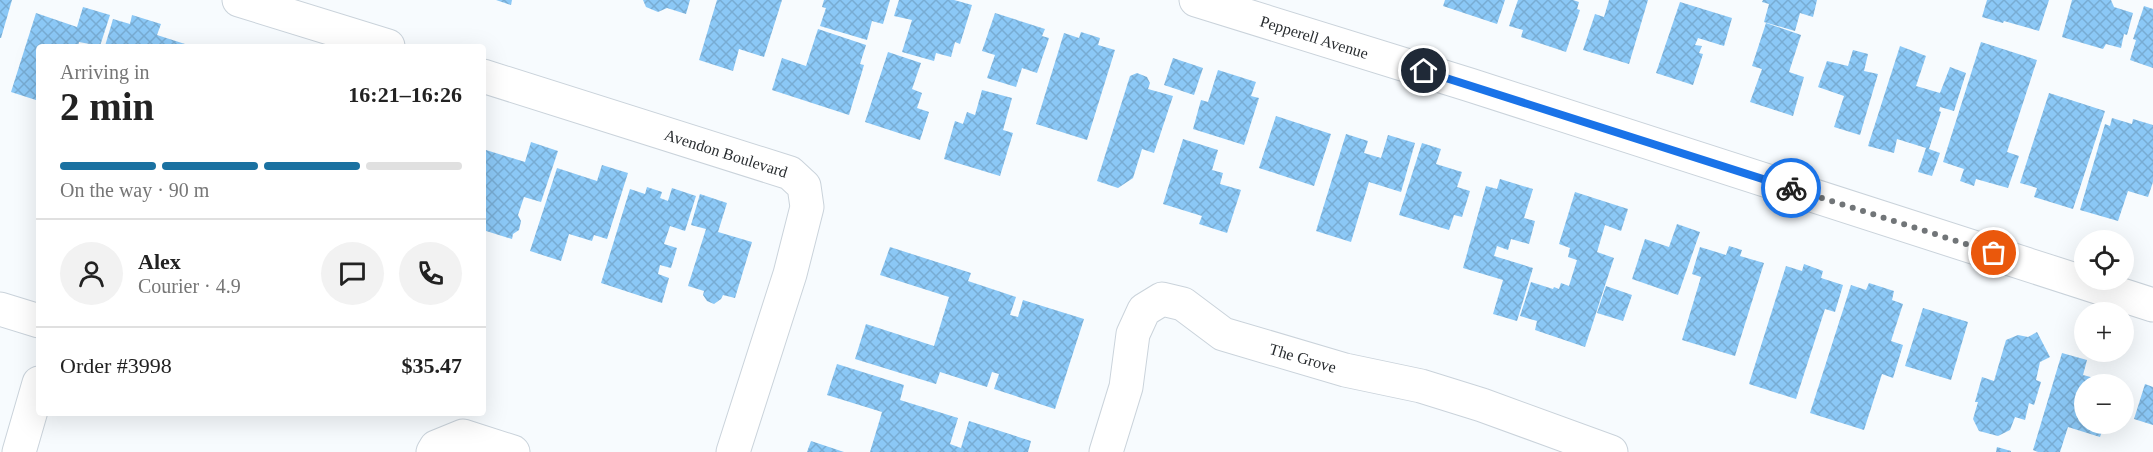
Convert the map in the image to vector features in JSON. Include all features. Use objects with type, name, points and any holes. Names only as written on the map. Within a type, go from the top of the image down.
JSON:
[{"type":"street","points":[[239,0],[382,44]]},
{"type":"street","name":"Pepperell Avenue","points":[[1196,0],[1482,88],[2153,305]]},
{"type":"street","name":"Avendon Boulevard","points":[[486,77],[790,172],[804,186],[807,207],[790,274],[733,452]]},
{"type":"street","name":"The Grove","points":[[1106,452],[1126,387],[1133,334],[1144,310],[1162,299],[1183,304],[1223,334],[1345,370],[1421,386],[1611,452]]},
{"type":"street","points":[[0,309],[36,320]]},
{"type":"street","points":[[19,452],[36,393]]},
{"type":"street","points":[[433,452],[436,447],[463,436],[513,452]]},
{"type":"building","points":[[0,0],[12,0],[1,38],[0,38]]},
{"type":"building","points":[[496,0],[512,0],[511,5]]},
{"type":"building","points":[[643,0],[690,0],[686,14],[667,8],[658,12],[646,7]]},
{"type":"building","points":[[717,0],[782,0],[764,57],[739,49],[733,71],[699,60]]},
{"type":"building","points":[[824,0],[890,0],[883,24],[872,21],[867,40],[820,26],[826,8],[822,7]]},
{"type":"building","points":[[899,0],[954,0],[972,5],[960,44],[955,42],[951,57],[936,53],[934,61],[902,52],[912,20],[894,16]]},
{"type":"building","points":[[1445,0],[1505,0],[1497,24],[1443,6]]},
{"type":"building","points":[[1518,0],[1573,0],[1579,2],[1577,9],[1580,10],[1566,52],[1521,37],[1523,30],[1509,26]]},
{"type":"building","points":[[1609,0],[1648,0],[1629,64],[1583,50],[1595,14],[1604,17]]},
{"type":"building","points":[[1763,0],[1817,0],[1813,17],[1800,13],[1795,31],[1764,22],[1769,4],[1762,2]]},
{"type":"building","points":[[1987,0],[2049,0],[2039,31],[1982,17]]},
{"type":"building","points":[[2072,0],[2111,0],[2114,7],[2133,13],[2121,48],[2106,44],[2103,49],[2062,37]]},
{"type":"building","points":[[1680,2],[1732,18],[1724,46],[1698,38],[1695,45],[1702,46],[1699,53],[1703,54],[1693,85],[1656,73]]},
{"type":"building","points":[[2144,6],[2153,9],[2153,68],[2130,60],[2136,40],[2133,39]]},
{"type":"building","points":[[83,7],[110,15],[101,44],[79,42],[78,44],[36,44],[36,100],[11,92],[36,13],[77,27]]},
{"type":"building","points":[[995,13],[1045,29],[1042,36],[1049,38],[1037,73],[1022,68],[1016,87],[987,78],[995,55],[982,51]]},
{"type":"building","points":[[132,15],[161,24],[157,35],[185,44],[106,44],[113,19],[130,24]]},
{"type":"building","points":[[1766,23],[1801,35],[1789,72],[1804,77],[1793,116],[1750,102],[1762,69],[1752,66]]},
{"type":"building","points":[[818,29],[866,45],[860,64],[864,65],[849,115],[772,90],[782,58],[806,66]]},
{"type":"building","points":[[1081,32],[1100,38],[1098,45],[1115,50],[1087,140],[1036,124],[1064,33],[1079,38]]},
{"type":"building","points":[[1981,42],[2037,60],[2007,152],[2019,156],[2008,188],[1976,179],[1974,186],[1960,181],[1964,169],[1943,162]]},
{"type":"building","points":[[1900,46],[1926,56],[1916,86],[1940,93],[1950,67],[1966,73],[1954,111],[1940,107],[1941,112],[1929,149],[1940,153],[1932,176],[1918,172],[1926,148],[1897,139],[1894,153],[1868,146]]},
{"type":"building","points":[[1853,50],[1868,54],[1864,71],[1878,74],[1860,135],[1834,127],[1844,96],[1818,87],[1827,61],[1848,66]]},
{"type":"building","points":[[888,52],[921,63],[912,89],[922,93],[917,108],[929,112],[920,140],[865,122]]},
{"type":"building","points":[[1173,58],[1203,68],[1194,95],[1164,85]]},
{"type":"building","points":[[1218,70],[1256,82],[1251,96],[1259,98],[1244,145],[1193,129],[1201,100],[1208,102]]},
{"type":"building","points":[[1137,73],[1147,77],[1150,83],[1148,89],[1173,96],[1154,153],[1142,149],[1133,178],[1118,188],[1097,181],[1130,76]]},
{"type":"building","points":[[982,90],[1012,98],[1003,130],[1013,133],[1000,176],[944,159],[955,121],[963,124],[967,112],[975,115]]},
{"type":"building","points":[[2049,93],[2105,111],[2073,209],[2034,197],[2037,188],[2020,183]]},
{"type":"building","points":[[1276,116],[1331,134],[1314,186],[1259,168]]},
{"type":"building","points":[[2112,118],[2132,124],[2133,119],[2153,125],[2153,182],[2148,197],[2128,191],[2118,221],[2080,210],[2105,124],[2110,126]]},
{"type":"building","points":[[1346,134],[1368,141],[1364,153],[1381,158],[1388,135],[1415,143],[1401,192],[1369,182],[1351,242],[1316,231]]},
{"type":"building","points":[[1183,139],[1218,150],[1212,170],[1223,173],[1220,184],[1241,190],[1227,233],[1199,224],[1202,216],[1163,204]]},
{"type":"building","points":[[531,142],[558,151],[541,202],[524,197],[518,215],[521,221],[519,230],[513,234],[512,239],[486,231],[486,150],[525,162]]},
{"type":"building","points":[[1422,143],[1441,149],[1436,164],[1462,172],[1457,187],[1470,191],[1462,217],[1454,215],[1449,230],[1399,215]]},
{"type":"building","points":[[602,165],[628,173],[607,239],[594,235],[592,241],[569,234],[561,261],[530,251],[557,168],[597,181]]},
{"type":"building","points":[[1500,179],[1533,189],[1524,218],[1535,221],[1529,244],[1511,239],[1508,250],[1497,246],[1494,256],[1533,268],[1517,321],[1493,314],[1503,280],[1463,268],[1486,186],[1497,189]]},
{"type":"building","points":[[647,187],[662,192],[660,198],[668,201],[672,188],[696,196],[685,231],[670,226],[664,244],[677,248],[671,268],[660,265],[658,274],[669,278],[662,303],[601,283],[630,189],[645,194]]},
{"type":"building","points":[[1575,192],[1628,209],[1621,231],[1605,225],[1597,252],[1614,258],[1585,347],[1535,330],[1537,321],[1520,316],[1531,282],[1553,289],[1554,287],[1559,289],[1561,283],[1569,286],[1577,260],[1568,257],[1570,248],[1559,244]]},
{"type":"building","points":[[700,194],[727,203],[718,232],[752,242],[735,298],[723,295],[714,304],[707,301],[703,295],[704,291],[688,286],[706,229],[691,225]]},
{"type":"building","points":[[1677,224],[1700,232],[1678,295],[1632,279],[1645,239],[1669,247]]},
{"type":"building","points":[[1729,246],[1742,250],[1740,256],[1764,263],[1735,356],[1682,340],[1701,277],[1692,274],[1700,247],[1726,255]]},
{"type":"building","points":[[890,247],[971,273],[968,281],[1016,297],[1010,315],[1018,317],[1023,300],[1084,319],[1055,409],[994,389],[999,374],[992,372],[987,387],[940,372],[936,384],[855,359],[866,324],[934,346],[949,297],[880,275]]},
{"type":"building","points":[[1804,264],[1823,271],[1821,278],[1843,285],[1835,312],[1825,309],[1796,399],[1749,384],[1786,266],[1802,271]]},
{"type":"building","points":[[1869,283],[1894,291],[1892,300],[1903,304],[1891,341],[1903,345],[1893,378],[1882,374],[1864,430],[1810,413],[1851,285],[1866,290]]},
{"type":"building","points":[[1606,286],[1632,295],[1623,321],[1597,313]]},
{"type":"building","points":[[1923,308],[1968,322],[1951,380],[1905,366]]},
{"type":"building","points":[[2037,332],[2050,357],[2040,362],[2036,380],[2041,382],[2034,405],[2029,403],[2025,420],[2015,417],[2010,430],[1998,436],[1979,431],[1973,419],[1982,377],[1994,381],[2006,340],[2018,335],[2028,337]]},
{"type":"building","points":[[2062,353],[2074,356],[2074,362],[2086,362],[2083,374],[2074,374],[2074,429],[2068,427],[2060,452],[2033,450]]},
{"type":"building","points":[[837,364],[904,385],[900,400],[958,418],[950,444],[961,448],[969,421],[1031,441],[1028,452],[870,452],[882,412],[827,395]]},
{"type":"building","points":[[2145,384],[2153,387],[2153,425],[2134,419]]},
{"type":"building","points":[[811,441],[844,452],[807,452]]},
{"type":"building","points":[[1997,447],[2011,451],[2011,452],[1996,452]]},
{"type":"way so far","points":[[1791,188],[1994,253]]},
{"type":"route","points":[[1424,71],[1791,188]]}]
